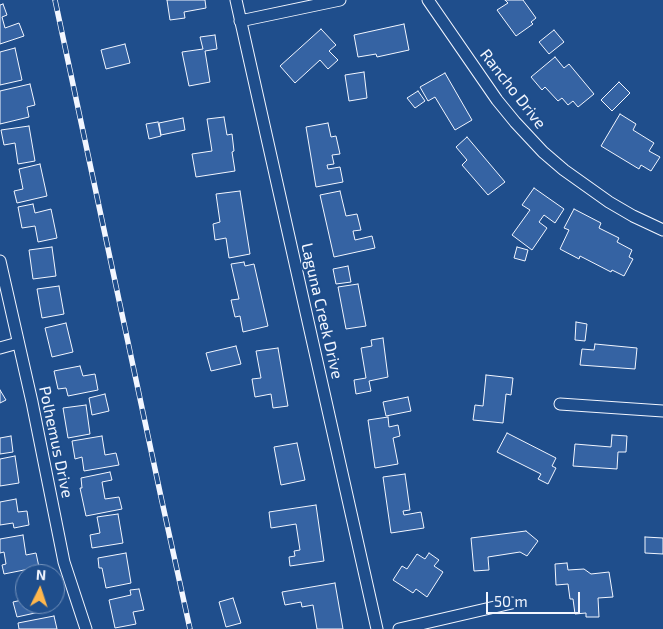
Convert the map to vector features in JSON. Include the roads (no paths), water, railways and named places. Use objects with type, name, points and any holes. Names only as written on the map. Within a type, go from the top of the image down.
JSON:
[{"type":"street","name":"Laguna Creek Drive","points":[[236,0],[377,629]]},
{"type":"street","points":[[240,21],[340,0]]},
{"type":"street","name":"Rancho Drive","points":[[428,0],[514,122],[543,152],[564,170],[609,202],[663,230]]},
{"type":"street","name":"Polhemus Drive","points":[[0,261],[64,562],[86,629]]},
{"type":"street","points":[[0,348],[18,343]]},
{"type":"street","points":[[560,404],[663,411]]},
{"type":"street","points":[[399,629],[512,603]]},
{"type":"railway","points":[[55,0],[190,629]]}]
